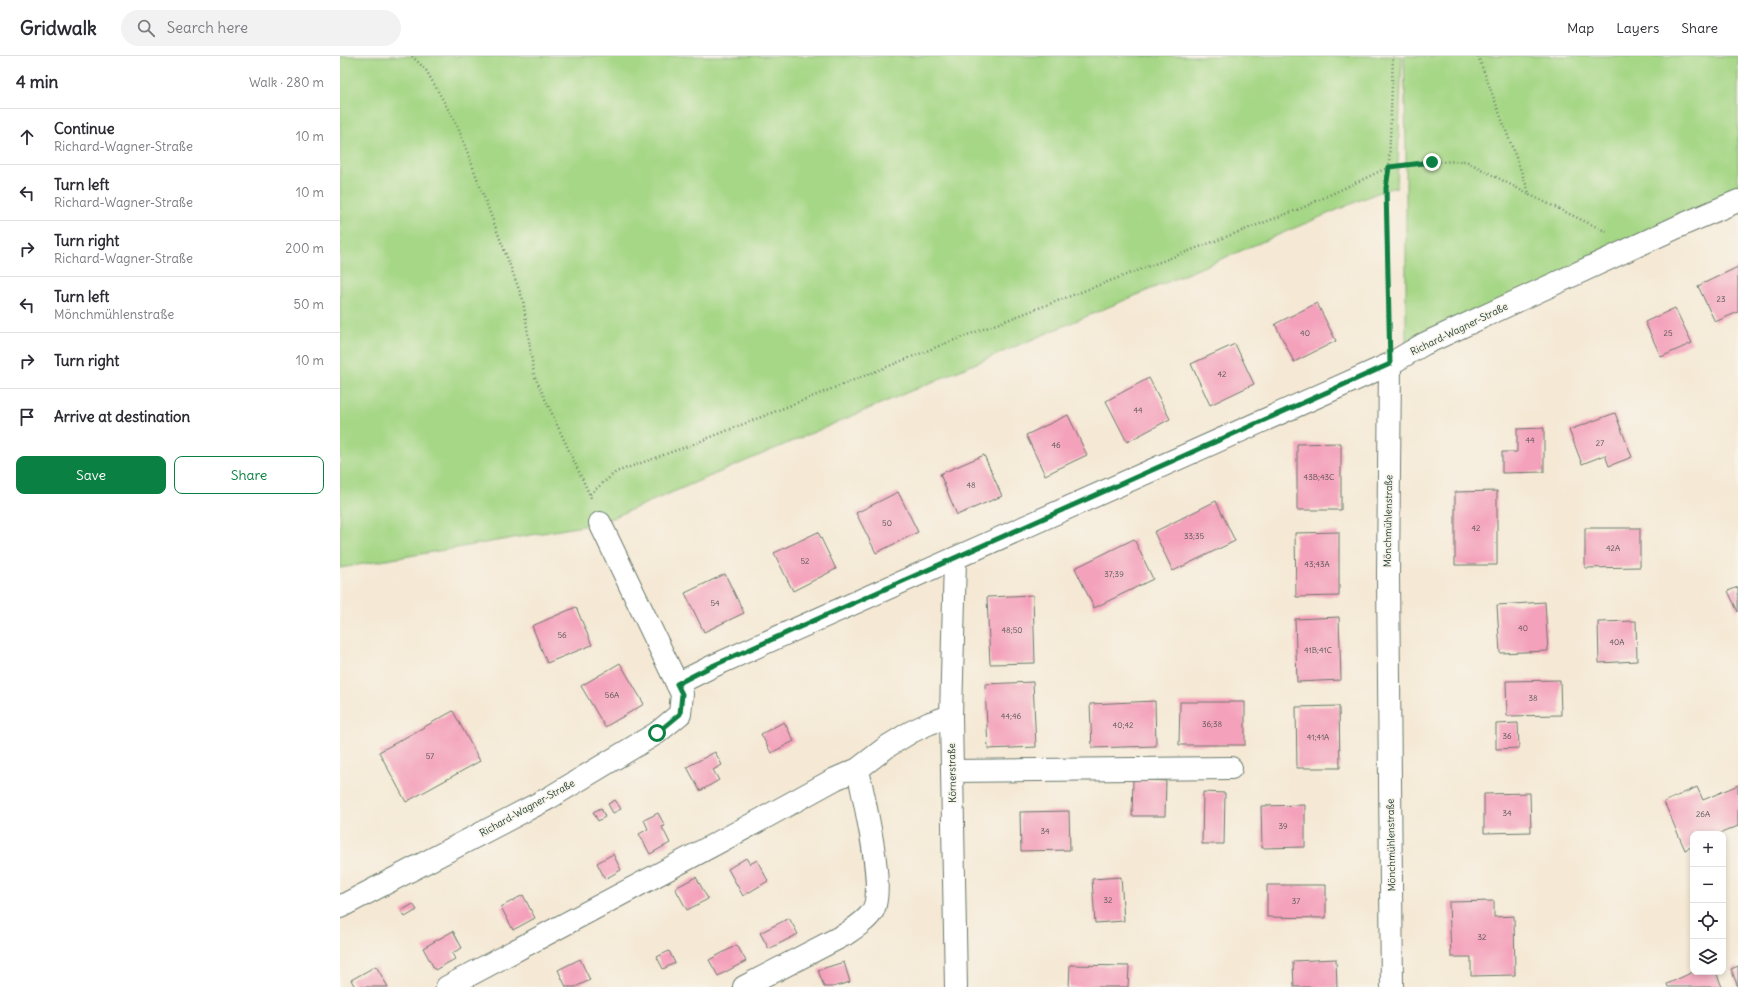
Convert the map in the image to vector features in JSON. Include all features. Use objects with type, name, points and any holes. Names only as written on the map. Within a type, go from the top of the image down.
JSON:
[{"type":"street","name":"Richard-Wagner-Straße","points":[[677,684],[710,667],[1390,364],[1424,344],[1636,246],[1738,201]]},
{"type":"street","name":"Mönchmühlenstraße","points":[[1390,364],[1388,577],[1392,987]]},
{"type":"street","name":"Richard-Wagner-Straße","points":[[340,907],[549,798],[657,733],[680,714],[682,694],[600,523]]},
{"type":"street","name":"Körnerstraße","points":[[955,559],[951,716],[956,987]]},
{"type":"street","points":[[447,987],[835,779],[858,769],[888,746],[911,732],[930,723],[951,716]]},
{"type":"street","points":[[952,771],[1232,768]]},
{"type":"street","points":[[744,987],[846,934],[872,912],[877,898],[878,874],[858,769]]},
{"type":"path","points":[[412,56],[426,70],[457,125],[522,300],[534,375],[590,494],[600,523]]},
{"type":"path","points":[[1390,364],[1386,188],[1389,167],[1393,56]]},
{"type":"path","points":[[1478,56],[1530,195]]},
{"type":"path","points":[[590,494],[616,472],[691,445],[944,344],[1302,208],[1389,167],[1432,162],[1466,161],[1530,195],[1636,246]]},
{"type":"green space","points":[[340,56],[1402,56],[1397,187],[1384,190],[600,523],[340,568]]},
{"type":"green space","points":[[1404,56],[1738,56],[1738,201],[1406,348],[1406,149]]},
{"type":"building","points":[[1738,267],[1738,312],[1715,322],[1698,286]]},
{"type":"building","points":[[1317,303],[1336,341],[1294,362],[1275,324]]},
{"type":"building","points":[[1675,308],[1692,343],[1661,357],[1645,322]]},
{"type":"building","points":[[1235,344],[1254,384],[1210,405],[1191,364]]},
{"type":"building","points":[[1149,378],[1170,419],[1127,442],[1106,401]]},
{"type":"building","points":[[1615,413],[1632,457],[1609,466],[1605,455],[1582,464],[1569,430]]},
{"type":"building","points":[[1068,415],[1087,455],[1045,475],[1026,435]]},
{"type":"building","points":[[1544,428],[1544,472],[1502,473],[1502,452],[1517,452],[1517,429]]},
{"type":"building","points":[[1341,443],[1341,510],[1297,510],[1297,444]]},
{"type":"building","points":[[984,455],[1002,496],[957,515],[940,474]]},
{"type":"building","points":[[1497,491],[1497,565],[1455,565],[1455,492]]},
{"type":"building","points":[[898,492],[918,532],[876,553],[856,513]]},
{"type":"building","points":[[1216,501],[1235,541],[1173,571],[1154,532]]},
{"type":"building","points":[[1585,528],[1640,528],[1640,567],[1585,568]]},
{"type":"building","points":[[818,532],[836,569],[793,591],[774,553]]},
{"type":"building","points":[[1339,532],[1339,596],[1296,597],[1295,533]]},
{"type":"building","points":[[1134,539],[1153,579],[1094,608],[1075,568]]},
{"type":"building","points":[[725,574],[744,613],[704,632],[685,593]]},
{"type":"building","points":[[1738,587],[1738,612],[1728,591]]},
{"type":"building","points":[[1033,595],[1035,663],[990,664],[987,597]]},
{"type":"building","points":[[1545,602],[1548,651],[1500,653],[1497,605]]},
{"type":"building","points":[[576,607],[592,645],[547,663],[532,626]]},
{"type":"building","points":[[1339,617],[1341,680],[1297,682],[1295,619]]},
{"type":"building","points":[[1636,621],[1637,661],[1599,663],[1598,622]]},
{"type":"building","points":[[620,663],[644,704],[605,727],[581,686]]},
{"type":"building","points":[[1560,680],[1561,715],[1507,716],[1506,681]]},
{"type":"building","points":[[1033,682],[1036,747],[988,749],[985,684]]},
{"type":"building","points":[[1155,701],[1156,746],[1092,748],[1090,704]]},
{"type":"building","points":[[1180,702],[1245,702],[1245,745],[1179,745]]},
{"type":"building","points":[[1339,706],[1340,768],[1297,768],[1296,707]]},
{"type":"building","points":[[453,711],[480,761],[406,802],[379,752]]},
{"type":"building","points":[[784,722],[794,741],[771,753],[761,734]]},
{"type":"building","points":[[1518,723],[1519,748],[1496,749],[1496,724]]},
{"type":"building","points":[[715,752],[722,765],[713,770],[719,780],[700,791],[687,767]]},
{"type":"building","points":[[1133,779],[1166,781],[1165,816],[1132,816]]},
{"type":"building","points":[[1738,785],[1738,826],[1726,831],[1690,831],[1690,848],[1685,850],[1664,802],[1697,787],[1703,800]]},
{"type":"building","points":[[1203,792],[1225,793],[1224,844],[1202,844]]},
{"type":"building","points":[[1530,793],[1531,832],[1484,833],[1484,794]]},
{"type":"building","points":[[615,800],[621,809],[613,813],[608,804]]},
{"type":"building","points":[[1305,805],[1305,847],[1262,848],[1261,806]]},
{"type":"building","points":[[601,808],[605,817],[598,821],[593,812]]},
{"type":"building","points":[[1069,811],[1070,850],[1021,851],[1020,812]]},
{"type":"building","points":[[658,813],[665,826],[662,827],[670,843],[650,854],[639,834],[648,829],[644,820]]},
{"type":"building","points":[[613,854],[621,870],[605,879],[597,863]]},
{"type":"building","points":[[746,858],[750,864],[757,860],[768,881],[743,896],[728,869]]},
{"type":"building","points":[[696,877],[708,899],[687,910],[675,888]]},
{"type":"building","points":[[1121,877],[1124,921],[1095,923],[1092,879]]},
{"type":"building","points":[[1267,885],[1326,885],[1326,918],[1267,917]]},
{"type":"building","points":[[523,895],[535,918],[513,930],[501,907]]},
{"type":"building","points":[[1494,901],[1494,917],[1514,916],[1515,975],[1471,976],[1471,957],[1451,957],[1449,902]]},
{"type":"building","points":[[413,904],[417,910],[405,917],[401,911]]},
{"type":"building","points":[[789,918],[798,934],[769,949],[760,933]]},
{"type":"building","points":[[453,931],[462,948],[452,953],[455,959],[435,970],[423,948]]},
{"type":"building","points":[[737,945],[746,961],[718,976],[709,960]]},
{"type":"building","points":[[669,951],[675,963],[663,969],[657,957]]},
{"type":"building","points":[[580,959],[590,980],[575,987],[566,987],[558,970]]},
{"type":"building","points":[[1336,959],[1337,987],[1294,987],[1293,961]]},
{"type":"building","points":[[844,962],[850,982],[833,987],[824,987],[818,970]]},
{"type":"building","points":[[1070,965],[1129,966],[1128,987],[1069,987]]},
{"type":"building","points":[[376,966],[388,987],[355,987],[351,980]]},
{"type":"building","points":[[1738,966],[1738,987],[1731,969]]},
{"type":"building","points":[[1690,973],[1690,975],[1717,975],[1722,987],[1668,987],[1667,984]]},
{"type":"route","points":[[657,733],[680,714],[682,694],[677,684],[710,667],[1390,364],[1386,188],[1389,167],[1432,162]]}]
